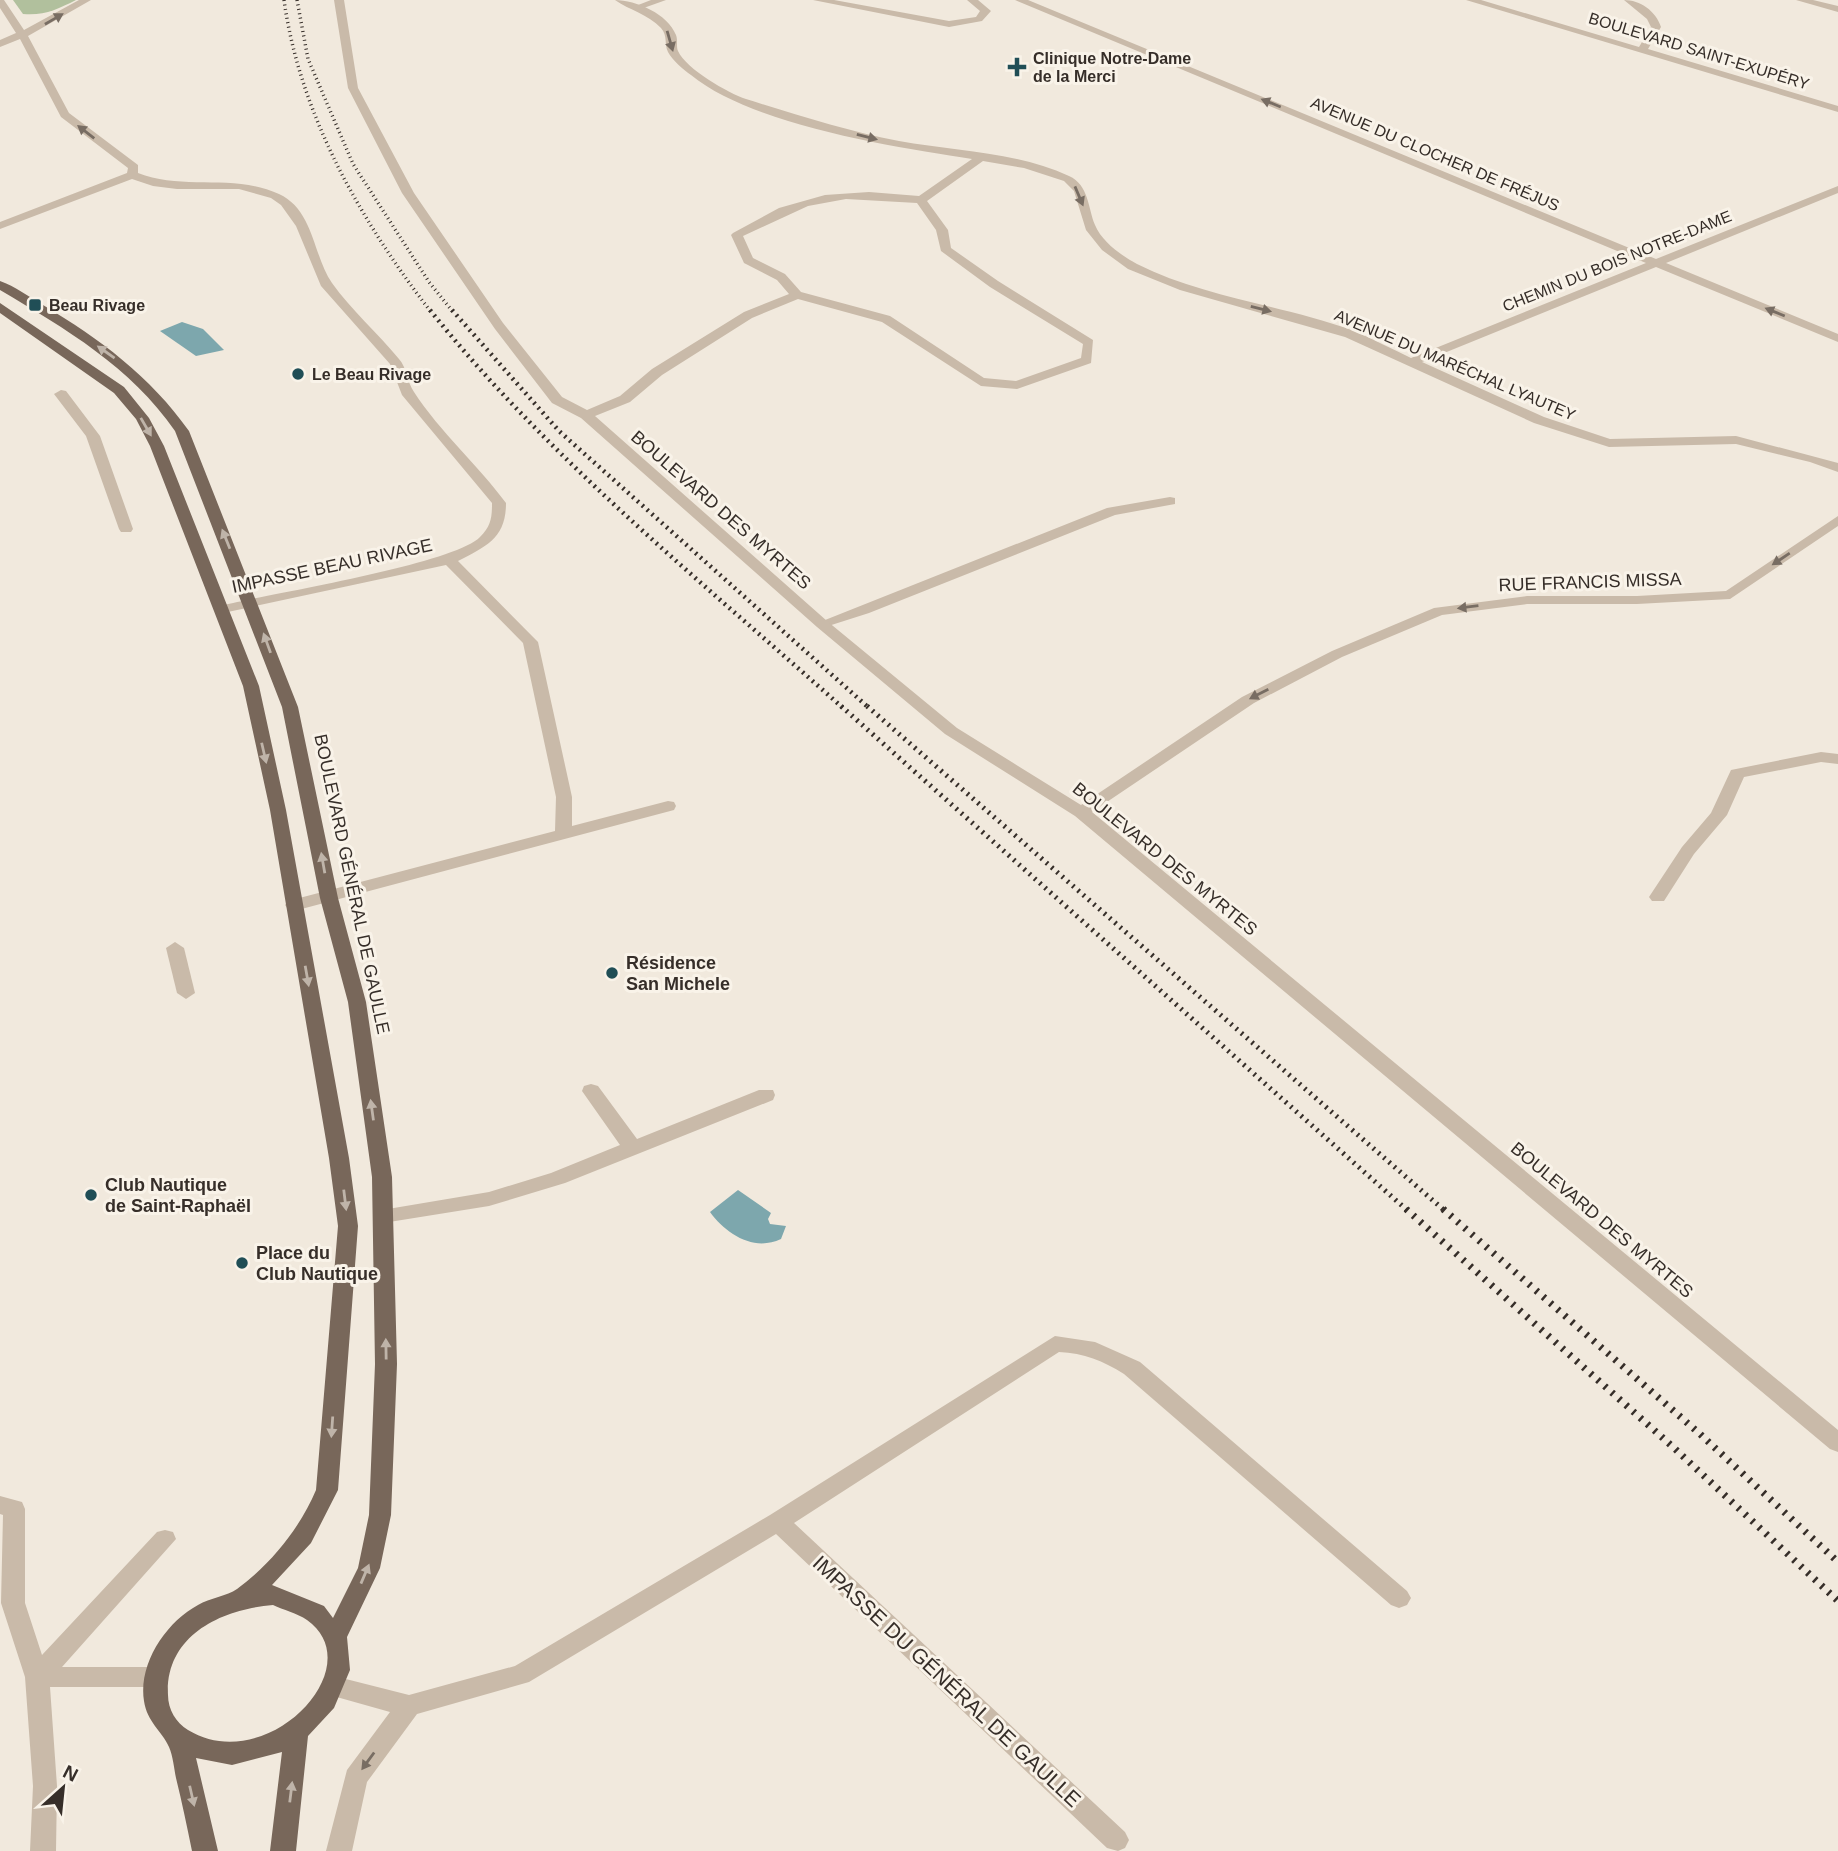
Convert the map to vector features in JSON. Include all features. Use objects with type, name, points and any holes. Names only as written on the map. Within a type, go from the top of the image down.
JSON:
[{"type":"main road","name":"BOULEVARD GÉNÉRAL DE GAULLE","points":[[0,285],[108,354],[166,406],[182,431],[290,707],[329,898],[357,1002],[382,1177],[386,1364],[380,1516],[369,1568],[336,1636]]},
{"type":"main road","points":[[0,307],[118,390],[142,418],[157,446],[251,686],[278,810],[340,1158],[348,1226],[327,1490],[316,1521],[280,1564],[244,1597]]},
{"type":"main road","points":[[274,1595],[301,1602],[322,1615],[336,1636],[341,1660],[334,1687],[319,1712],[296,1733],[266,1748],[235,1754],[205,1751],[180,1741],[163,1723],[155,1701],[155,1676],[163,1654],[196,1618],[220,1604],[244,1597],[274,1595]]},
{"type":"main road","points":[[284,1851],[296,1733]]},
{"type":"main road","points":[[180,1741],[205,1851]]},
{"type":"street","points":[[0,44],[86,0]]},
{"type":"street","name":"BOULEVARD DES MYRTES","points":[[340,0],[353,88],[408,192],[499,326],[556,400],[586,415],[822,624],[951,731],[1081,812],[1838,1443]]},
{"type":"street","name":"AVENUE DU MARÉCHAL LYAUTEY","points":[[620,0],[638,7],[663,24],[671,35],[673,52],[727,96],[813,124],[897,144],[1026,165],[1068,178],[1079,190],[1090,228],[1106,248],[1132,265],[1184,287],[1349,334],[1539,420],[1609,443],[1736,440],[1815,458],[1838,468]]},
{"type":"street","points":[[638,7],[662,0]]},
{"type":"street","points":[[818,0],[949,24],[979,19],[986,11],[972,0]]},
{"type":"street","name":"AVENUE DU CLOCHER DE FRÉJUS","points":[[1020,0],[1838,338]]},
{"type":"street","name":"BOULEVARD SAINT-EXUPÉRY","points":[[1471,0],[1838,109]]},
{"type":"street","points":[[1629,0],[1655,20],[1657,29],[1642,50]]},
{"type":"street","points":[[1801,0],[1838,9]]},
{"type":"street","points":[[0,1],[65,115],[134,167],[132,175],[0,226]]},
{"type":"street","points":[[921,200],[942,230],[945,249],[1089,343],[1087,360],[1017,385],[981,382],[886,318],[797,295],[780,277],[748,260],[737,235],[773,214],[824,197],[869,193],[921,200],[981,158]]},
{"type":"street","name":"IMPASSE BEAU RIVAGE","points":[[132,175],[153,183],[177,186],[239,186],[275,196],[285,203],[302,225],[325,283],[396,363],[407,392],[499,503],[499,522],[484,542],[449,560],[223,609]]},
{"type":"street","name":"CHEMIN DU BOIS NOTRE-DAME","points":[[1409,363],[1838,189]]},
{"type":"street","points":[[586,415],[625,399],[657,372],[748,315],[797,295]]},
{"type":"street","points":[[61,394],[93,436],[126,529]]},
{"type":"street","points":[[822,624],[864,610],[1112,510],[1170,501]]},
{"type":"street","name":"RUE FRANCIS MISSA","points":[[1081,812],[1248,700],[1337,654],[1439,611],[1527,600],[1637,600],[1730,595],[1838,520]]},
{"type":"street","points":[[449,560],[530,642],[564,797],[563,832]]},
{"type":"street","points":[[1658,897],[1688,850],[1719,815],[1737,773],[1821,757],[1838,759]]},
{"type":"street","points":[[294,905],[329,898],[563,832],[668,806]]},
{"type":"street","points":[[175,948],[186,993]]},
{"type":"street","points":[[591,1091],[632,1147]]},
{"type":"street","points":[[383,1216],[489,1199],[558,1178],[766,1095]]},
{"type":"street","points":[[334,1687],[409,1706],[521,1675],[778,1522],[1055,1344],[1079,1344],[1100,1349],[1132,1368],[1399,1598]]},
{"type":"street","points":[[7,1507],[13,1603],[37,1677],[45,1786],[43,1851]]},
{"type":"street","name":"IMPASSE DU GÉNÉRAL DE GAULLE","points":[[778,1522],[1116,1840]]},
{"type":"street","points":[[37,1677],[165,1539]]},
{"type":"street","points":[[37,1677],[155,1676]]},
{"type":"street","points":[[339,1851],[356,1778],[409,1706]]},
{"type":"green space","points":[[13,0],[76,0],[51,11],[23,14]]},
{"type":"water","points":[[182,322],[203,329],[224,350],[196,356],[160,331]]},
{"type":"water","points":[[738,1190],[771,1213],[768,1219],[770,1224],[786,1226],[781,1239],[761,1243],[741,1239],[732,1234],[710,1212]]},
{"type":"railway","points":[[284,0],[292,43],[304,84],[337,165],[381,241],[431,312]]},
{"type":"railway","points":[[297,0],[308,59],[353,164],[429,282],[453,312]]},
{"type":"railway","points":[[430,310],[476,365],[576,468],[681,566],[843,708]]},
{"type":"railway","points":[[452,310],[559,431],[869,708]]},
{"type":"railway","points":[[841,706],[1408,1211]]},
{"type":"railway","points":[[867,706],[1445,1211]]},
{"type":"railway","points":[[1406,1209],[1673,1447],[1838,1601]]},
{"type":"railway","points":[[1443,1209],[1700,1434],[1838,1562]]},
{"type":"place","name":"Clinique Notre-Dame de la Merci","points":[[1017,67]]},
{"type":"place","name":"Beau Rivage","points":[[35,305]]},
{"type":"place","name":"Le Beau Rivage","points":[[298,374]]},
{"type":"place","name":"Résidence San Michele","points":[[612,973]]},
{"type":"place","name":"Club Nautique de Saint-Raphaël","points":[[91,1195]]},
{"type":"place","name":"Place du Club Nautique","points":[[242,1263]]}]
